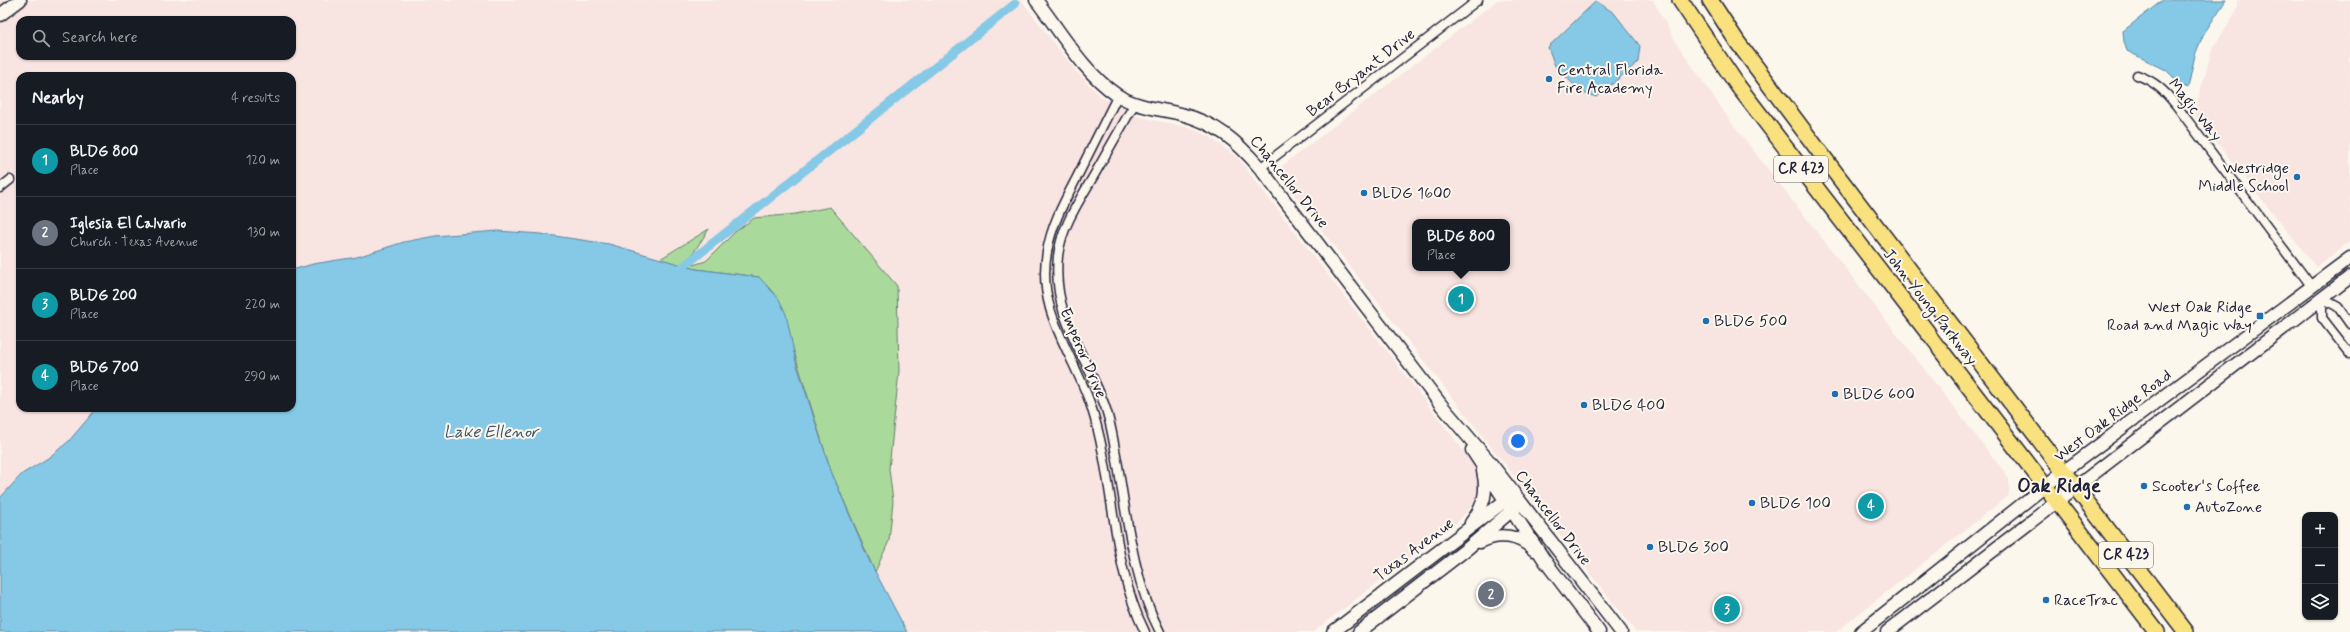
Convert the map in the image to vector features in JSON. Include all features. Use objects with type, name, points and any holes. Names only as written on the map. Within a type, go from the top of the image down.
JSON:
[{"type":"highway","name":"John Young Parkway","points":[[1680,0],[1738,86],[1928,333]]},
{"type":"highway","name":"John Young Parkway","points":[[1710,0],[1738,43],[1828,163],[2186,632]]},
{"type":"highway","name":"John Young Parkway","points":[[1940,349],[2157,632]]},
{"type":"main road","name":"John Young Parkway","points":[[1928,333],[1940,349]]},
{"type":"street","points":[[0,15],[20,0]]},
{"type":"street","name":"Chancellor Drive","points":[[1036,0],[1084,62],[1101,81],[1118,95],[1135,103],[1204,121],[1223,131],[1240,144],[1442,406],[1489,461],[1545,561],[1599,632]]},
{"type":"street","name":"Bear Bryant Drive","points":[[1260,168],[1478,0]]},
{"type":"street","name":"Magic Way","points":[[2136,74],[2149,79],[2162,89],[2176,105],[2312,287]]},
{"type":"street","name":"Emperor Drive","points":[[1118,95],[1053,227],[1047,252],[1044,276],[1046,298],[1051,316],[1074,362],[1092,407],[1129,590],[1145,632]]},
{"type":"street","name":"Emperor Drive","points":[[1135,103],[1065,229],[1058,255],[1057,284],[1060,304],[1067,325],[1093,377],[1110,420],[1141,582],[1149,608],[1160,632]]},
{"type":"street","points":[[0,188],[10,180]]},
{"type":"street","name":"West Oak Ridge Road","points":[[1861,632],[1872,627],[2063,472],[2350,258]]},
{"type":"street","name":"West Oak Ridge Road","points":[[1886,632],[2350,277]]},
{"type":"street","points":[[2312,287],[2322,298],[2338,307],[2350,324]]},
{"type":"street","points":[[2322,298],[2322,318],[2350,354]]},
{"type":"street","name":"Chancellor Drive","points":[[1442,406],[1482,466],[1621,632]]},
{"type":"street","points":[[1465,532],[1485,500],[1486,484],[1482,466]]},
{"type":"street","name":"Texas Avenue","points":[[1333,632],[1465,532],[1513,502]]},
{"type":"street","name":"Texas Avenue","points":[[1360,632],[1468,548],[1513,502]]},
{"type":"street","points":[[1468,548],[1486,539],[1502,535],[1528,543],[1545,561]]},
{"type":"shaded area","points":[[0,0],[1021,0],[1075,70],[1101,97],[1136,116],[1189,128],[1209,136],[1238,158],[1472,462],[1479,482],[1478,492],[1474,503],[1458,521],[1313,632],[874,632],[296,332],[296,72],[16,72],[16,412],[174,412],[0,632]]},
{"type":"shaded area","points":[[1498,0],[1653,0],[1677,44],[1728,118],[2009,478],[2009,495],[1836,632],[1636,632],[1280,177],[1282,166]]},
{"type":"shaded area","name":"Westridge Middle School","points":[[2238,0],[2350,0],[2350,241],[2316,267],[2194,114],[2212,50],[2238,8]]},
{"type":"green space","points":[[830,207],[897,286],[899,371],[889,469],[893,501],[889,541],[875,572],[831,471],[791,342],[759,277],[696,269],[660,259],[709,229],[690,258],[693,265],[706,261],[735,232],[754,218],[796,214]]},
{"type":"water","points":[[2163,0],[2226,0],[2203,35],[2195,55],[2188,88],[2181,85],[2166,70],[2127,51],[2124,42],[2123,31]]},
{"type":"water","points":[[1596,1],[1614,13],[1640,46],[1638,62],[1597,97],[1582,93],[1555,66],[1548,47]]},
{"type":"water","name":"Lake Ellenor","points":[[497,231],[541,234],[609,244],[696,269],[759,277],[779,299],[786,314],[796,362],[831,471],[868,558],[907,632],[0,632],[0,498],[22,474],[48,458],[68,442],[94,412],[296,412],[296,269],[313,264],[357,257],[404,242],[435,236]]},
{"type":"waterway","points":[[675,273],[1015,4]]},
{"type":"place","name":"Central Florida Fire Academy","points":[[1549,79]]},
{"type":"place","name":"Westridge Middle School","points":[[2297,177]]},
{"type":"place","name":"BLDG 1600","points":[[1364,193]]},
{"type":"place","name":"BLDG 800","points":[[1461,299]]},
{"type":"place","name":"West Oak Ridge Road and Magic Way","points":[[2260,316]]},
{"type":"place","name":"BLDG 500","points":[[1706,321]]},
{"type":"place","name":"BLDG 600","points":[[1835,394]]},
{"type":"place","name":"BLDG 400","points":[[1584,405]]},
{"type":"place","name":"Scooter's Coffee","points":[[2144,486]]},
{"type":"place","name":"BLDG 100","points":[[1752,503]]},
{"type":"place","name":"BLDG 700","points":[[1871,506]]},
{"type":"place","name":"AutoZone","points":[[2187,507]]},
{"type":"place","name":"BLDG 300","points":[[1650,547]]},
{"type":"place","name":"Iglesia El Calvario","points":[[1491,594]]},
{"type":"place","name":"RaceTrac","points":[[2046,600]]},
{"type":"place","name":"BLDG 200","points":[[1727,609]]},
{"type":"district","name":"Oak Ridge","points":[[2059,486]]}]
